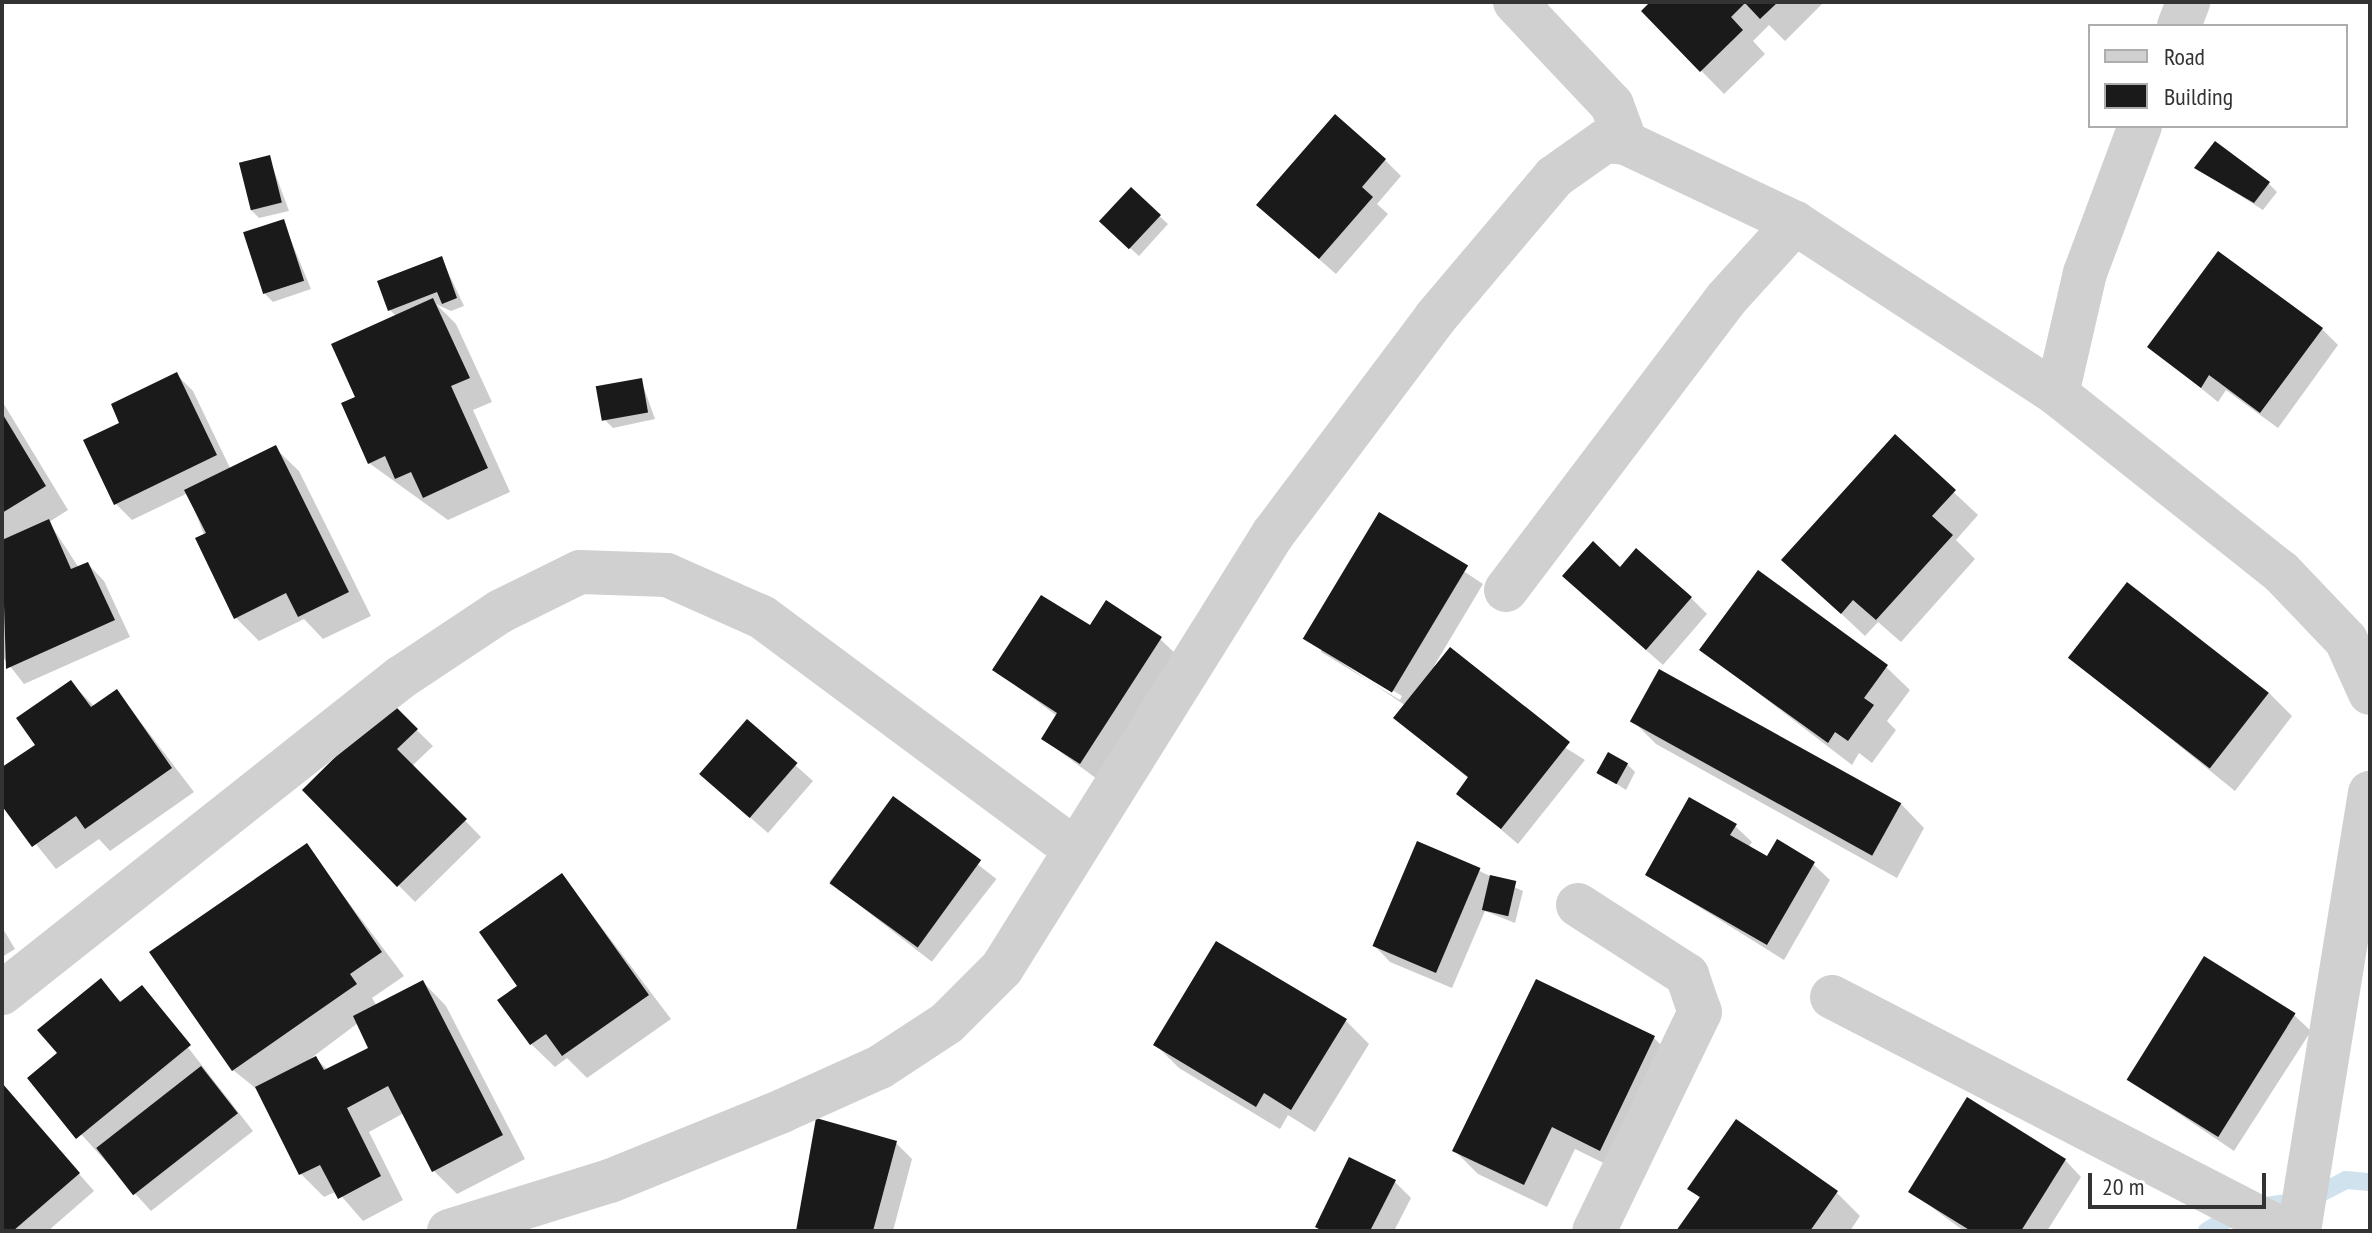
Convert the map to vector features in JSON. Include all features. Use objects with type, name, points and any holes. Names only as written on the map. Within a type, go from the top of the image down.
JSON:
[{"type":"street","points":[[1515,2],[1612,105],[1626,143]]},
{"type":"street","points":[[2180,24],[2188,2]]},
{"type":"street","points":[[2057,394],[2085,273],[2139,128]]},
{"type":"street","points":[[449,1231],[610,1181],[880,1067],[947,1023],[1002,968],[1073,848],[1273,534],[1435,318],[1554,177],[1605,141],[1626,143],[1795,223],[2057,394],[2281,572],[2346,640],[2370,693]]},
{"type":"street","points":[[1506,590],[1726,299],[1795,223]]},
{"type":"street","points":[[2,993],[400,678],[501,611],[580,572],[667,575],[762,617],[1073,848]]},
{"type":"street","points":[[2299,1231],[2370,793]]},
{"type":"street","points":[[1578,905],[1687,975],[1700,1012],[1594,1231]]},
{"type":"street","points":[[1832,997],[2285,1231]]},
{"type":"building","points":[[1650,2],[1778,2],[1760,19],[1745,3],[1731,17],[1743,30],[1700,72],[1641,11]]},
{"type":"building","points":[[1335,114],[1386,159],[1362,187],[1373,197],[1319,259],[1256,205]]},
{"type":"building","points":[[2215,141],[2270,182],[2254,203],[2194,168]]},
{"type":"building","points":[[270,155],[282,203],[251,210],[239,163]]},
{"type":"building","points":[[1131,187],[1161,215],[1129,249],[1099,221]]},
{"type":"building","points":[[284,219],[304,281],[263,294],[243,232]]},
{"type":"building","points":[[2218,251],[2323,328],[2260,413],[2209,375],[2201,388],[2147,347]]},
{"type":"building","points":[[442,256],[457,298],[442,304],[437,292],[388,311],[377,281]]},
{"type":"building","points":[[433,298],[470,378],[451,386],[488,468],[423,498],[411,472],[395,479],[385,456],[368,464],[341,403],[355,397],[331,344]]},
{"type":"building","points":[[177,372],[217,455],[114,505],[83,440],[119,423],[111,404]]},
{"type":"building","points":[[642,378],[648,412],[602,421],[596,386]]},
{"type":"building","points":[[2,413],[46,486],[2,513]]},
{"type":"building","points":[[1895,434],[1956,490],[1932,516],[1953,535],[1876,620],[1853,600],[1841,614],[1781,560]]},
{"type":"building","points":[[276,445],[349,592],[298,617],[286,593],[234,619],[195,538],[206,533],[184,490]]},
{"type":"building","points":[[1379,512],[1468,566],[1392,692],[1303,639]]},
{"type":"building","points":[[49,519],[71,569],[88,562],[115,620],[6,669],[2,540]]},
{"type":"building","points":[[1593,541],[1620,567],[1636,548],[1692,597],[1646,650],[1562,576]]},
{"type":"building","points":[[1758,570],[1888,665],[1864,698],[1874,705],[1848,741],[1835,732],[1828,743],[1699,650]]},
{"type":"building","points":[[2127,582],[2269,693],[2210,768],[2068,658]]},
{"type":"building","points":[[1041,595],[1090,625],[1106,600],[1162,637],[1080,764],[1041,739],[1057,713],[992,670]]},
{"type":"building","points":[[1450,647],[1570,742],[1501,829],[1456,794],[1468,777],[1393,718]]},
{"type":"building","points":[[1659,669],[1901,803],[1872,856],[1630,721]]},
{"type":"building","points":[[71,680],[91,707],[117,689],[172,768],[85,829],[76,816],[32,847],[2,806],[2,767],[35,745],[16,718]]},
{"type":"building","points":[[391,702],[418,729],[397,749],[467,819],[397,887],[302,790]]},
{"type":"building","points":[[747,719],[798,763],[750,818],[699,774]]},
{"type":"building","points":[[1608,752],[1628,763],[1616,784],[1596,773]]},
{"type":"building","points":[[893,796],[981,860],[918,947],[830,883]]},
{"type":"building","points":[[1689,797],[1737,824],[1730,835],[1767,856],[1777,839],[1815,862],[1767,945],[1645,875]]},
{"type":"building","points":[[1417,841],[1481,868],[1436,973],[1372,946]]},
{"type":"building","points":[[307,843],[382,952],[350,974],[357,984],[232,1071],[149,952]]},
{"type":"building","points":[[562,873],[649,995],[562,1056],[546,1034],[530,1045],[497,1000],[517,986],[479,932]]},
{"type":"building","points":[[1490,875],[1516,881],[1508,916],[1482,910]]},
{"type":"building","points":[[1216,941],[1347,1019],[1291,1110],[1264,1093],[1256,1107],[1153,1045]]},
{"type":"building","points":[[2204,956],[2296,1013],[2218,1137],[2127,1080]]},
{"type":"building","points":[[101,978],[120,1002],[142,985],[191,1045],[76,1139],[27,1078],[57,1053],[37,1030]]},
{"type":"building","points":[[1536,979],[1655,1036],[1600,1151],[1552,1127],[1524,1185],[1452,1151]]},
{"type":"building","points":[[423,980],[503,1135],[432,1172],[388,1086],[347,1108],[381,1176],[338,1199],[320,1165],[299,1175],[255,1087],[316,1056],[324,1070],[368,1048],[353,1016]]},
{"type":"building","points":[[201,1066],[238,1113],[133,1195],[96,1148]]},
{"type":"building","points":[[2,1083],[80,1173],[13,1231],[2,1231]]},
{"type":"building","points":[[1967,1097],[2066,1159],[2021,1231],[1971,1231],[1908,1192]]},
{"type":"building","points":[[816,1118],[897,1141],[873,1231],[796,1231]]},
{"type":"building","points":[[1736,1119],[1838,1191],[1810,1231],[1676,1231],[1700,1197],[1687,1189]]},
{"type":"building","points":[[1349,1157],[1396,1180],[1370,1231],[1323,1231],[1315,1227]]},
{"type":"waterway","points":[[2207,1231],[2244,1209],[2307,1200],[2346,1180],[2370,1182]]}]
